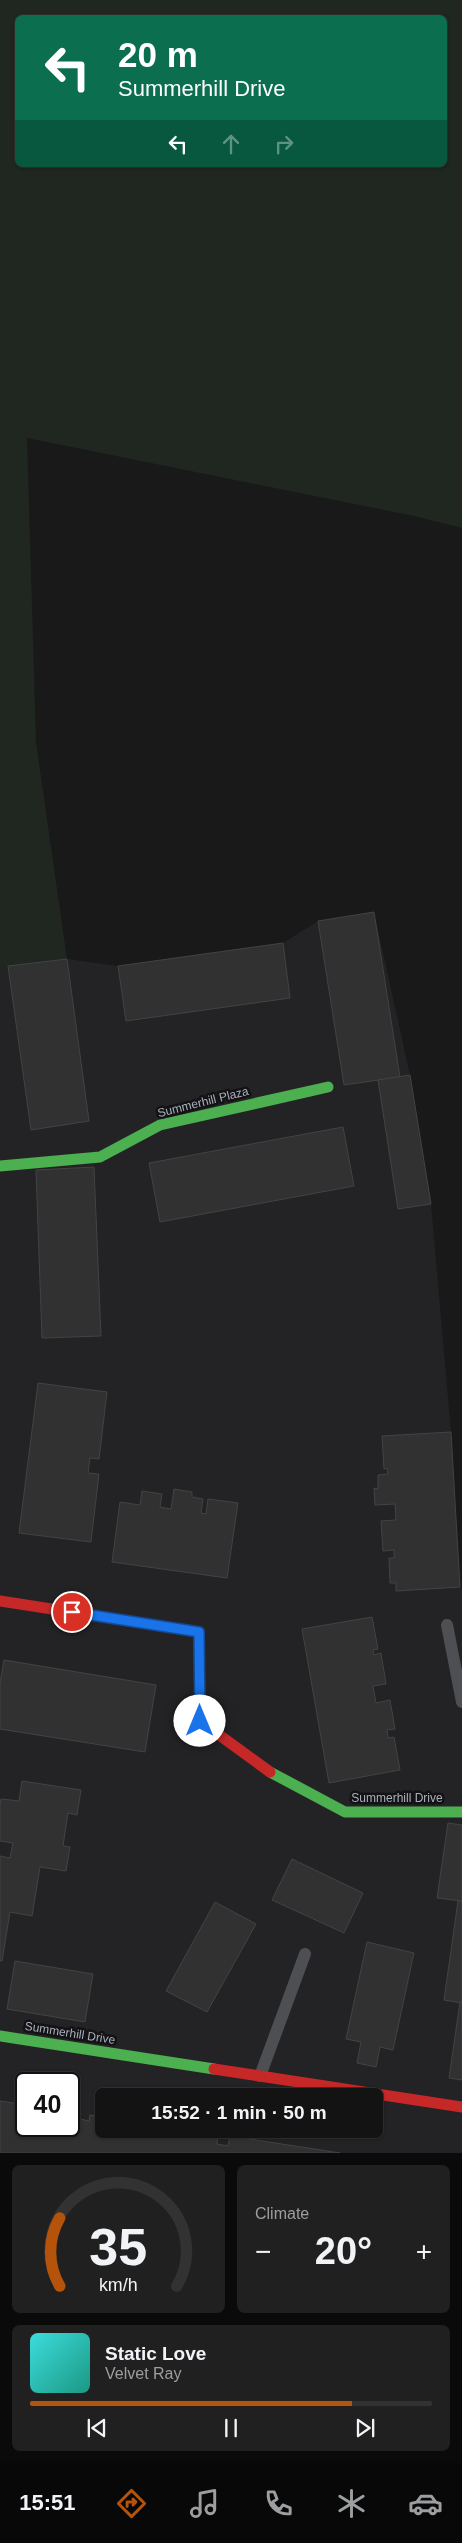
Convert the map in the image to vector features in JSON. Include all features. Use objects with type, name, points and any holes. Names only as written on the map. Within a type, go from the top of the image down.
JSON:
[{"type":"street","name":"Summerhill Plaza","points":[[0,1166],[100,1157],[160,1125],[328,1087]]},
{"type":"street","name":"Summerhill Drive","points":[[0,1601],[199,1632],[200,1721],[276,1776],[346,1812],[462,1812]]},
{"type":"street","name":"Summerhill Drive","points":[[0,2036],[462,2107]]},
{"type":"lane","points":[[447,1625],[462,1702]]},
{"type":"lane","points":[[260,2076],[305,1954]]},
{"type":"shaded area","points":[[0,0],[462,0],[462,528],[414,516],[27,438],[36,742],[67,959],[0,967]]},
{"type":"shaded area","points":[[374,912],[410,1075],[431,1204],[451,1432],[460,1587],[462,1588],[462,2153],[0,2153],[0,967],[67,959],[118,966],[283,943],[318,921]]},
{"type":"building","points":[[374,912],[400,1077],[344,1085],[318,921]]},
{"type":"building","points":[[283,943],[290,998],[126,1021],[118,966]]},
{"type":"building","points":[[67,959],[89,1121],[31,1130],[8,966]]},
{"type":"building","points":[[410,1075],[431,1204],[398,1209],[378,1080]]},
{"type":"building","points":[[343,1127],[354,1186],[160,1222],[149,1163]]},
{"type":"building","points":[[94,1167],[101,1336],[42,1338],[36,1170]]},
{"type":"building","points":[[38,1383],[107,1392],[99,1459],[90,1458],[88,1473],[99,1474],[91,1542],[19,1533]]},
{"type":"building","points":[[451,1432],[460,1587],[396,1591],[396,1583],[390,1583],[389,1558],[394,1558],[394,1550],[383,1551],[381,1521],[396,1520],[395,1504],[375,1505],[374,1488],[378,1489],[378,1475],[388,1474],[387,1468],[384,1469],[382,1436]]},
{"type":"building","points":[[174,1489],[192,1492],[192,1497],[203,1499],[201,1513],[206,1514],[208,1499],[238,1503],[227,1578],[112,1562],[120,1502],[140,1505],[142,1491],[162,1494],[160,1507],[171,1509]]},
{"type":"building","points":[[372,1617],[378,1649],[373,1650],[374,1655],[381,1653],[386,1684],[373,1686],[376,1703],[390,1700],[395,1729],[387,1730],[388,1738],[394,1737],[400,1770],[329,1783],[302,1629]]},
{"type":"building","points":[[4,1660],[156,1685],[145,1752],[0,1729],[0,1683]]},
{"type":"building","points":[[22,1781],[81,1790],[77,1815],[68,1813],[63,1846],[70,1847],[66,1871],[40,1867],[32,1916],[10,1912],[2,1961],[0,1961],[0,1856],[10,1858],[13,1843],[0,1841],[0,1804],[1,1799],[19,1801]]},
{"type":"building","points":[[448,1823],[462,1825],[462,1901],[437,1898]]},
{"type":"building","points":[[292,1859],[363,1893],[344,1933],[272,1900]]},
{"type":"building","points":[[458,1901],[462,1901],[462,2003],[444,2000]]},
{"type":"building","points":[[215,1902],[256,1924],[207,2012],[166,1991]]},
{"type":"building","points":[[367,1942],[414,1953],[393,2050],[380,2047],[376,2067],[357,2063],[361,2042],[346,2039]]},
{"type":"building","points":[[15,1961],[93,1974],[85,2022],[7,2009]]},
{"type":"building","points":[[460,2002],[462,2003],[462,2080],[449,2078]]},
{"type":"building","points":[[0,2101],[15,2103],[15,2137],[80,2137],[80,2119],[89,2121],[90,2115],[95,2116],[95,2138],[218,2138],[217,2144],[228,2146],[230,2138],[243,2138],[340,2153],[0,2153]]},
{"type":"traffic: fast","points":[[0,1166],[100,1157],[160,1125],[328,1087]]},
{"type":"traffic: fast","points":[[270,1772],[345,1812],[462,1812]]},
{"type":"traffic: fast","points":[[0,2036],[214,2069]]},
{"type":"traffic: jam","points":[[0,1601],[199,1632],[200,1721],[270,1772]]},
{"type":"traffic: jam","points":[[214,2069],[462,2107]]},
{"type":"route","points":[[72,1612],[199,1632],[200,1721]]}]
